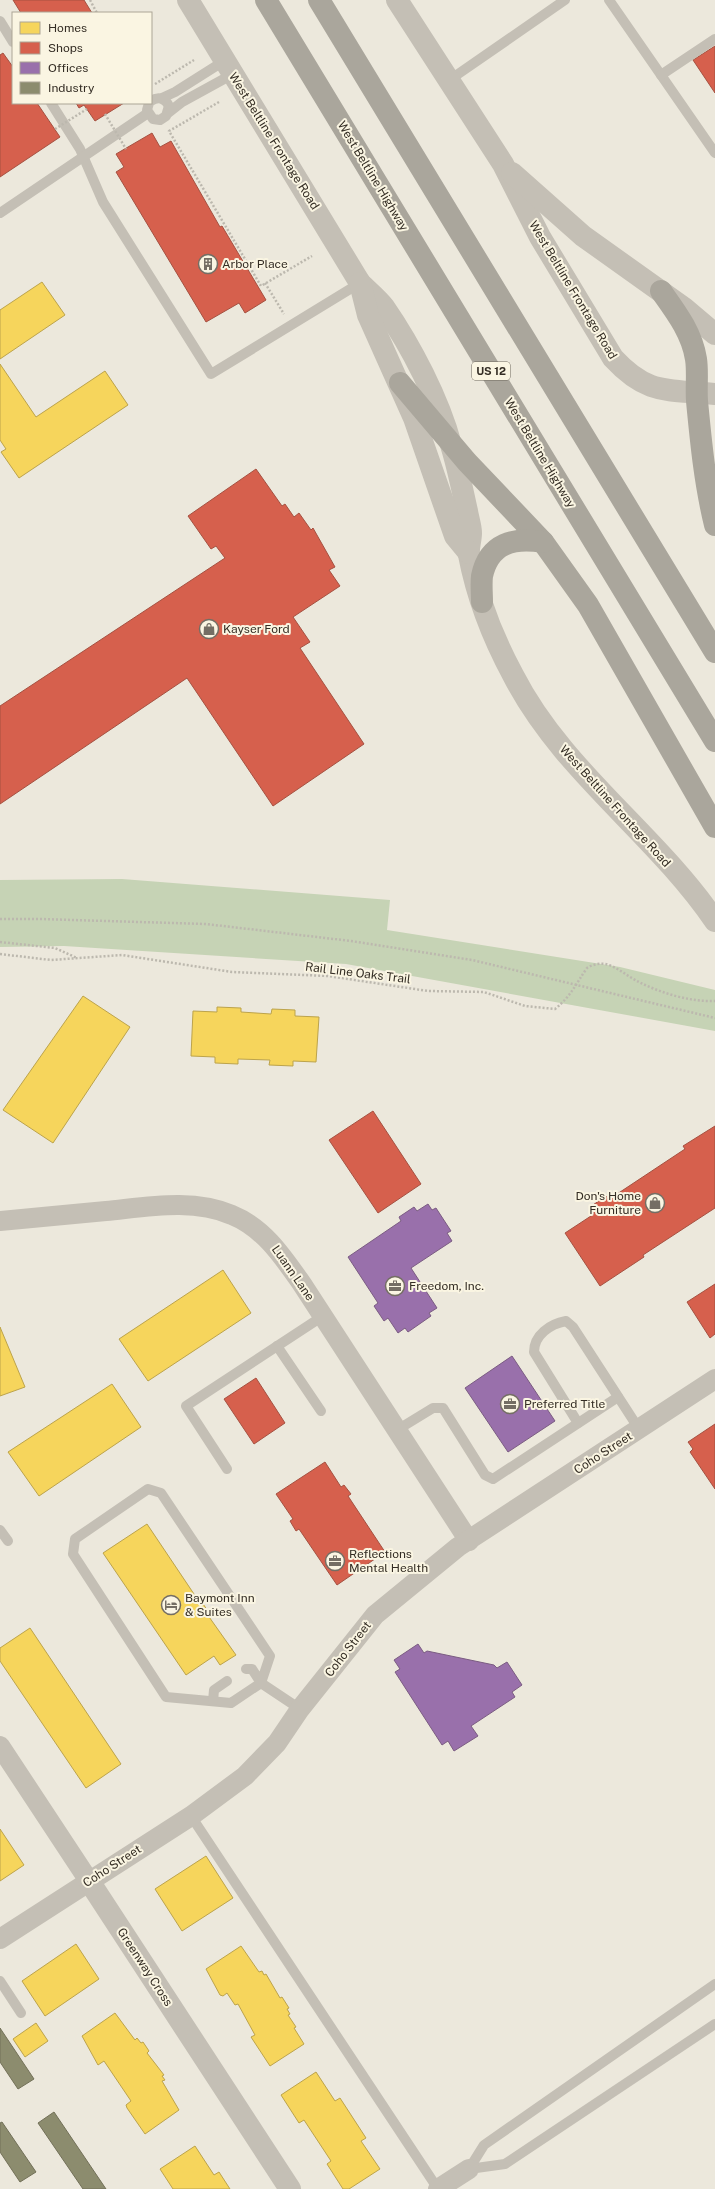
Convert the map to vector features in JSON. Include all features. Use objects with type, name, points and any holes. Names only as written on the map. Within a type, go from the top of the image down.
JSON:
[{"type":"highway","name":"West Beltline Highway","points":[[266,0],[715,741]]},
{"type":"highway","points":[[319,0],[715,652]]},
{"type":"highway","points":[[661,291],[680,318],[690,338],[706,393],[708,494],[715,525]]},
{"type":"highway","points":[[400,383],[451,443],[543,542],[588,605],[715,827]]},
{"type":"highway","points":[[708,494],[715,447]]},
{"type":"highway","points":[[482,602],[482,577],[493,555],[510,541],[526,540],[543,542]]},
{"type":"street","name":"West Beltline Frontage Road","points":[[188,0],[360,283],[383,306],[406,343],[439,410],[451,443],[471,532],[469,553],[482,602],[503,657],[541,721],[572,762],[689,887],[715,921]]},
{"type":"street","name":"West Beltline Frontage Road","points":[[397,0],[502,164],[540,237],[613,358],[627,374],[647,386],[663,390],[706,393]]},
{"type":"street","name":"West Beltline Frontage Road","points":[[502,164],[583,236],[636,276],[661,291],[715,334]]},
{"type":"street","name":"West Beltline Frontage Road","points":[[360,283],[368,315],[400,383],[428,452],[455,536],[469,553]]},
{"type":"street","name":"Luann Lane","points":[[0,1221],[153,1207],[193,1206],[214,1208],[233,1215],[254,1228],[275,1246],[323,1316],[469,1541]]},
{"type":"street","name":"Coho Street","points":[[0,1939],[191,1816],[245,1776],[277,1743],[300,1709],[375,1615],[429,1569],[715,1379]]},
{"type":"street","name":"Greenway Cross","points":[[0,1746],[290,2189]]},
{"type":"street","points":[[438,2189],[469,2169]]},
{"type":"lane","points":[[448,81],[565,0]]},
{"type":"lane","points":[[609,0],[715,153]]},
{"type":"lane","points":[[0,22],[12,40]]},
{"type":"lane","points":[[661,75],[715,38]]},
{"type":"lane","points":[[152,100],[155,98],[162,98],[228,68]]},
{"type":"lane","points":[[0,213],[117,134],[149,108],[157,120],[164,118],[182,102],[228,68]]},
{"type":"lane","points":[[162,98],[169,106],[168,113]]},
{"type":"lane","points":[[52,104],[83,156],[103,202],[211,374],[360,283]]},
{"type":"lane","points":[[227,1469],[186,1406],[323,1316]]},
{"type":"lane","points":[[578,1422],[534,1352],[534,1343],[541,1333],[557,1323],[566,1321],[573,1327],[639,1429]]},
{"type":"lane","points":[[277,1346],[321,1411]]},
{"type":"lane","points":[[397,1430],[433,1408],[443,1408],[485,1474],[493,1479],[578,1422],[618,1398]]},
{"type":"lane","points":[[148,1489],[162,1493],[270,1656],[261,1683],[231,1703],[166,1697],[73,1554],[75,1538],[148,1489]]},
{"type":"lane","points":[[0,1530],[8,1541]]},
{"type":"lane","points":[[246,1669],[252,1669],[261,1683],[300,1709]]},
{"type":"lane","points":[[213,1701],[214,1690],[227,1681]]},
{"type":"lane","points":[[191,1816],[438,2189]]},
{"type":"lane","points":[[0,1980],[21,2013]]},
{"type":"lane","points":[[469,2169],[484,2145],[715,1984]]},
{"type":"lane","points":[[469,2169],[505,2164],[715,2024]]},
{"type":"path","points":[[90,0],[97,12]]},
{"type":"path","points":[[152,86],[194,60]]},
{"type":"path","points":[[219,102],[169,131],[262,286],[312,256]]},
{"type":"path","points":[[55,129],[87,109]]},
{"type":"path","points":[[106,114],[126,148]]},
{"type":"path","points":[[265,283],[291,325]]},
{"type":"path","points":[[0,919],[206,924],[351,941],[472,960],[715,1018]]},
{"type":"path","name":"Rail Line Oaks Trail","points":[[0,942],[56,948],[78,958]]},
{"type":"path","name":"Rail Line Oaks Trail","points":[[0,954],[51,960],[122,956],[232,972],[328,976],[428,991],[484,992],[525,1006],[555,1009],[566,1001],[577,986]]},
{"type":"path","points":[[577,986],[587,968],[603,964],[615,968],[640,983],[669,994],[706,1001],[715,1001]]},
{"type":"green space","points":[[122,879],[390,900],[387,930],[620,967],[715,990],[715,1031],[346,964],[64,946],[0,947],[0,880]]},
{"type":"building: Homes","points":[[42,282],[65,315],[0,359],[0,310]]},
{"type":"building: Homes","points":[[0,364],[36,417],[105,371],[128,405],[19,478],[1,452],[6,449],[0,440]]},
{"type":"building: Homes","points":[[83,996],[130,1027],[53,1143],[3,1110]]},
{"type":"building: Homes","points":[[217,1007],[241,1008],[241,1012],[271,1014],[272,1009],[295,1010],[295,1016],[319,1017],[316,1062],[293,1061],[293,1066],[269,1065],[270,1060],[238,1059],[238,1064],[215,1063],[215,1057],[191,1056],[193,1011],[217,1012]]},
{"type":"building: Homes","points":[[223,1270],[251,1313],[148,1381],[119,1339]]},
{"type":"building: Homes","points":[[0,1327],[25,1387],[0,1396]]},
{"type":"building: Homes","points":[[112,1384],[141,1427],[39,1496],[8,1452]]},
{"type":"building: Homes","name":"Baymont Inn & Suites","points":[[147,1524],[196,1597],[198,1596],[209,1613],[207,1614],[236,1655],[220,1665],[214,1656],[186,1675],[103,1553]]},
{"type":"building: Homes","points":[[30,1628],[121,1764],[86,1788],[0,1661],[0,1648]]},
{"type":"building: Homes","points":[[0,1829],[24,1865],[0,1881]]},
{"type":"building: Homes","points":[[206,1856],[233,1898],[182,1931],[155,1889]]},
{"type":"building: Homes","points":[[76,1944],[99,1979],[45,2016],[22,1981]]},
{"type":"building: Homes","points":[[241,1946],[259,1972],[262,1971],[264,1975],[266,1974],[280,1998],[282,1997],[289,2008],[287,2009],[290,2014],[288,2015],[296,2027],[294,2028],[304,2044],[270,2066],[251,2037],[255,2035],[238,2004],[235,2005],[227,1993],[223,1996],[220,1995],[206,1969]]},
{"type":"building: Homes","points":[[115,2013],[135,2040],[137,2038],[141,2043],[143,2042],[149,2051],[147,2053],[164,2075],[162,2076],[165,2080],[162,2081],[179,2110],[145,2134],[127,2108],[126,2105],[131,2101],[104,2061],[98,2065],[82,2036]]},
{"type":"building: Homes","points":[[36,2023],[48,2041],[25,2057],[13,2039]]},
{"type":"building: Homes","points":[[316,2072],[335,2101],[340,2098],[366,2138],[361,2141],[380,2169],[349,2189],[343,2189],[327,2164],[331,2161],[304,2120],[299,2123],[281,2095]]},
{"type":"building: Homes","points":[[195,2146],[214,2175],[219,2172],[230,2189],[173,2189],[160,2169]]},
{"type":"building: Shops","points":[[13,0],[84,0],[91,12],[20,12]]},
{"type":"building: Shops","points":[[715,46],[715,93],[693,60]]},
{"type":"building: Shops","points":[[3,53],[12,66],[12,104],[38,104],[60,137],[0,177],[0,55]]},
{"type":"building: Shops","points":[[77,104],[122,104],[95,121],[84,105],[79,108]]},
{"type":"building: Shops","name":"Arbor Place","points":[[152,133],[160,147],[171,141],[220,227],[222,226],[266,300],[245,313],[239,303],[206,322],[116,172],[124,167],[116,154]]},
{"type":"building: Shops","name":"Kayser Ford","points":[[256,469],[282,506],[285,504],[294,517],[299,513],[311,530],[313,528],[335,567],[329,570],[340,586],[293,617],[310,642],[300,648],[364,744],[273,806],[187,678],[0,804],[0,706],[225,558],[216,546],[211,549],[188,516]]},
{"type":"building: Shops","points":[[373,1111],[421,1184],[378,1213],[329,1140]]},
{"type":"building: Shops","name":"Don's Home Furniture","points":[[715,1126],[715,1208],[643,1255],[644,1257],[600,1286],[565,1233],[594,1214],[590,1207],[606,1196],[608,1200],[685,1149],[683,1146]]},
{"type":"building: Shops","points":[[715,1284],[715,1334],[710,1338],[687,1302]]},
{"type":"building: Shops","points":[[256,1378],[285,1423],[254,1444],[224,1399]]},
{"type":"building: Shops","points":[[715,1424],[715,1489],[690,1452],[693,1449],[688,1442]]},
{"type":"building: Shops","points":[[325,1462],[341,1487],[344,1485],[351,1494],[348,1496],[385,1552],[337,1585],[299,1529],[296,1531],[290,1521],[293,1519],[276,1494]]},
{"type":"building: Offices","name":"Freedom, Inc.","points":[[428,1204],[432,1210],[436,1208],[451,1231],[447,1233],[452,1241],[411,1268],[437,1308],[429,1313],[431,1316],[408,1332],[405,1328],[398,1333],[388,1318],[384,1321],[374,1306],[378,1303],[348,1257],[401,1221],[399,1217],[414,1207],[417,1211]]},
{"type":"building: Offices","name":"Preferred Title","points":[[512,1356],[555,1421],[508,1452],[465,1388]]},
{"type":"building: Offices","points":[[418,1644],[424,1653],[427,1651],[494,1665],[497,1668],[507,1662],[522,1685],[512,1692],[515,1697],[471,1726],[478,1736],[454,1751],[448,1741],[442,1745],[395,1672],[400,1669],[394,1660]]},
{"type":"building: Industry","points":[[0,2028],[34,2079],[18,2089],[0,2062]]},
{"type":"building: Industry","points":[[54,2112],[106,2189],[83,2189],[38,2123]]},
{"type":"building: Industry","points":[[2,2122],[36,2172],[20,2182],[0,2152],[0,2123]]},
{"type":"place","name":"Arbor Place","points":[[208,264]]},
{"type":"place","name":"Kayser Ford","points":[[209,629]]},
{"type":"place","name":"Don's Home Furniture","points":[[655,1203]]},
{"type":"place","name":"Freedom, Inc.","points":[[395,1286]]},
{"type":"place","name":"Preferred Title","points":[[510,1404]]},
{"type":"place","name":"Reflections Mental Health","points":[[335,1561]]},
{"type":"place","name":"Baymont Inn & Suites","points":[[171,1605]]}]
